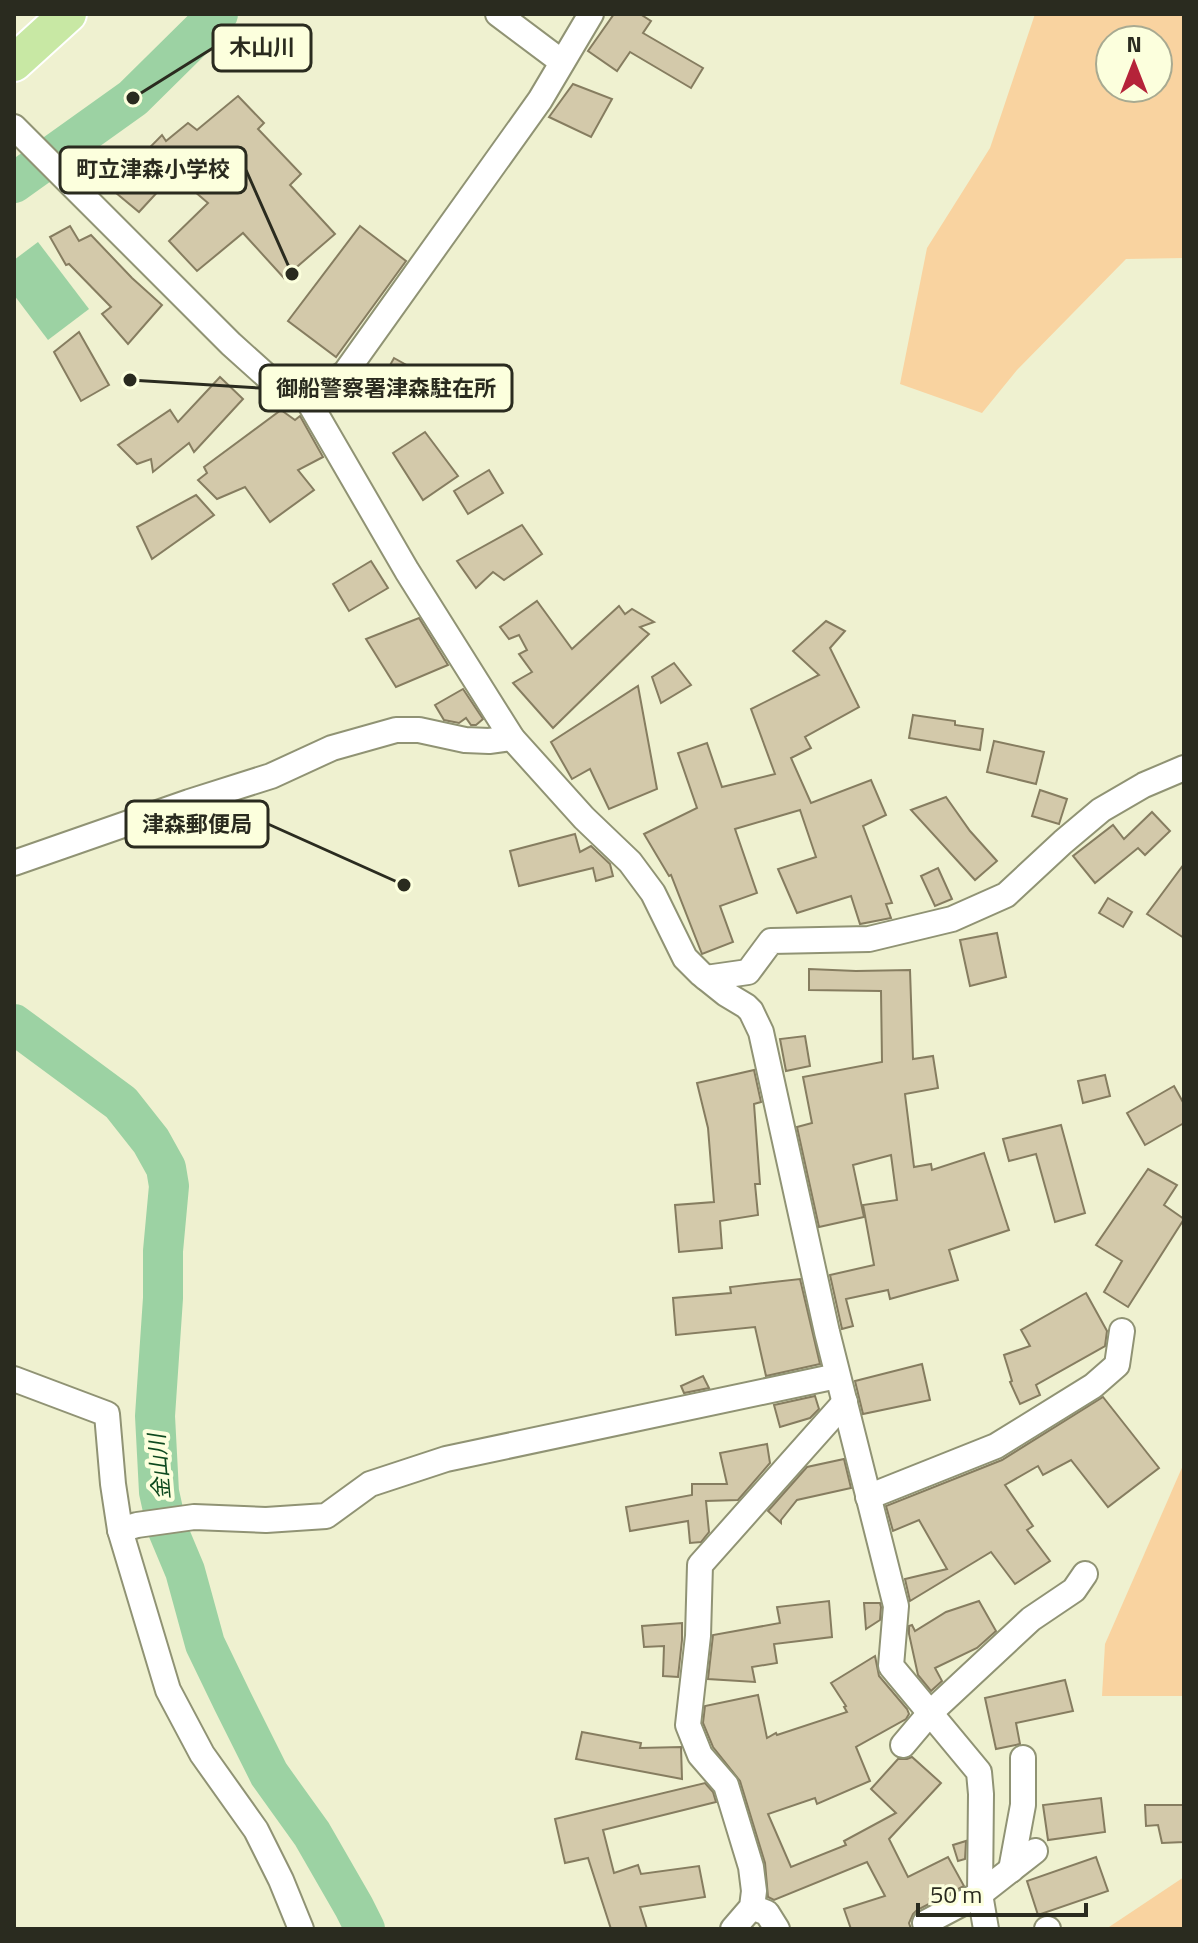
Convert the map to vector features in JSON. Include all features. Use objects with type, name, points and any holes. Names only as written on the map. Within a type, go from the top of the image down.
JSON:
[{"type":"main road","points":[[14,63],[68,14]]},
{"type":"street","points":[[498,14],[562,62]]},
{"type":"street","points":[[306,397],[345,373],[540,100],[591,14]]},
{"type":"street","points":[[14,127],[271,380],[306,397],[407,571],[512,738],[584,818],[630,862],[653,893],[685,958],[706,978],[751,1011],[761,1032],[837,1376],[896,1606],[891,1666],[979,1772],[980,1894],[986,1929]]},
{"type":"street","points":[[14,863],[271,776],[332,748],[396,730],[419,730],[465,740],[512,738]]},
{"type":"street","points":[[706,978],[748,972],[771,941],[869,939],[952,919],[1006,895],[1101,810],[1144,785],[1184,768]]},
{"type":"street","points":[[868,1497],[996,1446],[1093,1386],[1117,1365],[1122,1331]]},
{"type":"street","points":[[128,1528],[194,1517],[266,1520],[326,1516],[370,1484],[446,1459],[837,1376]]},
{"type":"street","points":[[14,1379],[107,1414],[113,1484],[128,1528],[168,1690],[202,1754],[256,1830],[301,1929]]},
{"type":"street","points":[[733,1929],[752,1907],[751,1867],[726,1785],[700,1755],[688,1725],[698,1636],[700,1565],[845,1402]]},
{"type":"street","points":[[903,1745],[930,1713],[1031,1619],[1074,1590],[1085,1574]]},
{"type":"street","points":[[1011,1870],[1023,1805],[1023,1758]]},
{"type":"street","points":[[925,1923],[980,1894],[1035,1851]]},
{"type":"street","points":[[752,1907],[767,1913],[777,1929]]},
{"type":"shaded area","points":[[1035,14],[1184,14],[1184,258],[1126,259],[1017,370],[982,413],[900,384],[927,248],[990,148]]},
{"type":"shaded area","points":[[38,242],[89,309],[48,340],[14,295],[14,260]]},
{"type":"shaded area","points":[[1184,1463],[1184,1696],[1102,1696],[1105,1644]]},
{"type":"shaded area","points":[[1184,1877],[1184,1929],[1106,1929]]},
{"type":"building","points":[[614,14],[640,14],[651,21],[643,33],[703,68],[691,88],[630,52],[617,71],[588,51]]},
{"type":"building","points":[[573,84],[612,99],[591,137],[549,117]]},
{"type":"building","points":[[238,96],[264,123],[258,129],[301,174],[290,185],[335,234],[284,278],[243,233],[197,271],[169,241],[208,203],[174,174],[139,212],[110,188],[162,135],[166,141],[188,123],[197,130]]},
{"type":"building","points":[[70,226],[79,241],[91,235],[162,305],[128,344],[102,314],[111,307],[69,264],[66,265],[50,237]]},
{"type":"building","points":[[360,226],[406,261],[336,357],[288,321]]},
{"type":"building","points":[[79,332],[109,385],[81,401],[54,352]]},
{"type":"building","points":[[394,358],[417,371],[403,396],[380,383]]},
{"type":"building","points":[[220,377],[243,399],[194,452],[189,443],[153,472],[151,459],[137,464],[118,445],[170,410],[178,422]]},
{"type":"building","points":[[281,410],[295,420],[300,416],[323,457],[298,470],[314,490],[270,522],[245,487],[217,499],[198,480],[207,473],[204,467]]},
{"type":"building","points":[[425,432],[458,476],[423,500],[393,453]]},
{"type":"building","points":[[489,470],[503,493],[468,514],[454,491]]},
{"type":"building","points":[[196,495],[214,515],[152,559],[137,527]]},
{"type":"building","points":[[522,525],[542,554],[504,580],[493,572],[476,588],[457,561]]},
{"type":"building","points":[[371,561],[388,588],[349,611],[333,584]]},
{"type":"building","points":[[537,601],[572,649],[619,606],[625,614],[632,609],[654,622],[640,627],[649,634],[553,728],[513,683],[532,672],[519,654],[527,650],[519,635],[509,639],[500,627]]},
{"type":"building","points":[[419,618],[448,665],[396,687],[366,639]]},
{"type":"building","points":[[826,621],[845,631],[830,648],[859,707],[805,737],[811,748],[791,758],[811,803],[871,780],[886,815],[863,826],[892,903],[886,904],[891,918],[860,924],[851,896],[797,913],[778,869],[816,857],[800,810],[735,829],[757,893],[720,906],[733,942],[702,954],[671,875],[644,834],[697,808],[678,753],[707,743],[722,787],[775,774],[751,709],[819,675],[793,651]]},
{"type":"building","points":[[674,663],[691,685],[661,703],[652,677]]},
{"type":"building","points":[[638,686],[657,789],[609,809],[590,769],[572,779],[551,742]]},
{"type":"building","points":[[463,689],[483,719],[476,725],[471,725],[466,718],[459,723],[444,720],[435,705]]},
{"type":"building","points":[[913,715],[983,729],[980,750],[909,738]]},
{"type":"building","points":[[994,741],[1044,752],[1036,784],[987,772]]},
{"type":"building","points":[[1040,790],[1067,799],[1059,824],[1032,816]]},
{"type":"building","points":[[946,797],[970,831],[997,861],[975,880],[911,810]]},
{"type":"building","points":[[1152,812],[1170,831],[1145,855],[1138,848],[1095,883],[1073,856],[1113,825],[1124,839]]},
{"type":"building","points":[[575,834],[580,852],[591,846],[610,864],[613,876],[596,881],[593,868],[519,886],[510,851]]},
{"type":"building","points":[[1184,864],[1184,938],[1147,914]]},
{"type":"building","points":[[938,868],[952,899],[935,906],[921,876]]},
{"type":"building","points":[[1108,898],[1132,912],[1123,927],[1099,913]]},
{"type":"building","points":[[997,933],[1006,977],[970,986],[960,940]]},
{"type":"building","points":[[809,969],[910,970],[913,1059],[933,1056],[938,1088],[905,1094],[914,1167],[931,1164],[932,1170],[984,1153],[1009,1230],[949,1250],[958,1280],[890,1299],[888,1290],[846,1299],[853,1326],[842,1329],[830,1275],[874,1265],[863,1205],[897,1200],[891,1155],[853,1165],[864,1217],[819,1227],[797,1127],[812,1123],[803,1077],[882,1062],[881,991],[809,990]]},
{"type":"building","points":[[805,1036],[810,1066],[786,1071],[780,1039]]},
{"type":"building","points":[[754,1070],[761,1102],[754,1104],[760,1184],[755,1184],[758,1215],[720,1221],[722,1248],[679,1252],[675,1205],[714,1202],[708,1128],[697,1083]]},
{"type":"building","points":[[1105,1075],[1110,1096],[1083,1103],[1078,1081]]},
{"type":"building","points":[[1174,1086],[1184,1104],[1184,1123],[1145,1145],[1127,1113]]},
{"type":"building","points":[[1061,1125],[1085,1213],[1055,1222],[1036,1154],[1009,1161],[1003,1139]]},
{"type":"building","points":[[1148,1169],[1177,1185],[1164,1205],[1184,1219],[1128,1307],[1104,1292],[1122,1261],[1096,1245]]},
{"type":"building","points":[[800,1279],[820,1364],[766,1376],[755,1327],[676,1335],[673,1298],[731,1293],[730,1287]]},
{"type":"building","points":[[1086,1293],[1107,1331],[1105,1346],[1036,1385],[1040,1395],[1020,1404],[1010,1382],[1004,1355],[1030,1346],[1021,1330]]},
{"type":"building","points":[[922,1364],[930,1400],[863,1414],[855,1381]]},
{"type":"building","points":[[703,1376],[709,1388],[684,1393],[681,1386]]},
{"type":"building","points":[[815,1396],[819,1409],[810,1418],[780,1427],[774,1405]]},
{"type":"building","points":[[1103,1397],[1159,1468],[1108,1507],[1071,1460],[1043,1475],[1038,1466],[1005,1485],[1033,1526],[1027,1530],[1050,1561],[1015,1584],[991,1552],[910,1601],[905,1579],[947,1569],[919,1520],[893,1531],[886,1506],[1002,1460]]},
{"type":"building","points":[[767,1444],[770,1463],[738,1500],[706,1501],[709,1532],[701,1542],[690,1543],[688,1521],[630,1531],[626,1507],[692,1495],[692,1484],[727,1484],[720,1453]]},
{"type":"building","points":[[844,1459],[851,1488],[797,1500],[781,1523],[768,1511],[807,1467]]},
{"type":"building","points":[[829,1601],[832,1637],[774,1644],[777,1663],[752,1667],[755,1682],[708,1679],[713,1635],[780,1623],[777,1607]]},
{"type":"building","points":[[979,1601],[996,1631],[977,1648],[935,1668],[942,1681],[931,1691],[918,1675],[909,1626],[912,1625],[915,1631],[946,1612]]},
{"type":"building","points":[[864,1603],[880,1603],[881,1607],[880,1620],[866,1629]]},
{"type":"building","points":[[682,1623],[678,1677],[663,1676],[664,1646],[644,1647],[642,1626]]},
{"type":"building","points":[[875,1656],[879,1676],[909,1714],[906,1719],[856,1747],[870,1781],[817,1804],[815,1798],[768,1814],[791,1867],[846,1845],[844,1841],[896,1813],[871,1789],[898,1759],[912,1757],[941,1783],[889,1839],[908,1877],[948,1857],[964,1886],[917,1910],[909,1923],[911,1929],[851,1929],[844,1909],[885,1896],[867,1862],[774,1900],[768,1897],[765,1863],[740,1781],[713,1747],[703,1723],[705,1706],[758,1695],[767,1738],[847,1712],[831,1683]]},
{"type":"building","points":[[1065,1680],[1073,1711],[1016,1723],[1020,1744],[996,1749],[985,1698]]},
{"type":"building","points":[[582,1732],[641,1743],[640,1748],[681,1747],[682,1779],[576,1759]]},
{"type":"building","points":[[705,1783],[713,1792],[716,1802],[603,1830],[614,1873],[638,1865],[641,1874],[699,1866],[705,1897],[640,1907],[647,1929],[611,1929],[588,1858],[565,1863],[555,1819]]},
{"type":"building","points":[[1101,1798],[1105,1832],[1048,1840],[1043,1805]]},
{"type":"building","points":[[1145,1805],[1184,1805],[1184,1842],[1162,1843],[1158,1825],[1146,1826]]},
{"type":"building","points":[[966,1841],[965,1859],[958,1861],[953,1845]]},
{"type":"building","points":[[1096,1857],[1108,1891],[1038,1915],[1027,1881]]},
{"type":"waterway","points":[[14,183],[133,98],[218,14]]},
{"type":"waterway","name":"金山川","points":[[14,1024],[121,1103],[151,1141],[166,1168],[169,1186],[155,1416],[159,1492],[167,1528],[185,1571],[205,1644],[233,1702],[269,1774],[312,1834],[365,1929]]},
{"type":"place","name":"木山川","points":[[133,98]]},
{"type":"place","name":"町立津森小学校","points":[[292,274]]},
{"type":"place","name":"御船警察署津森駐在所","points":[[130,380]]},
{"type":"place","name":"津森郵便局","points":[[404,885]]}]
